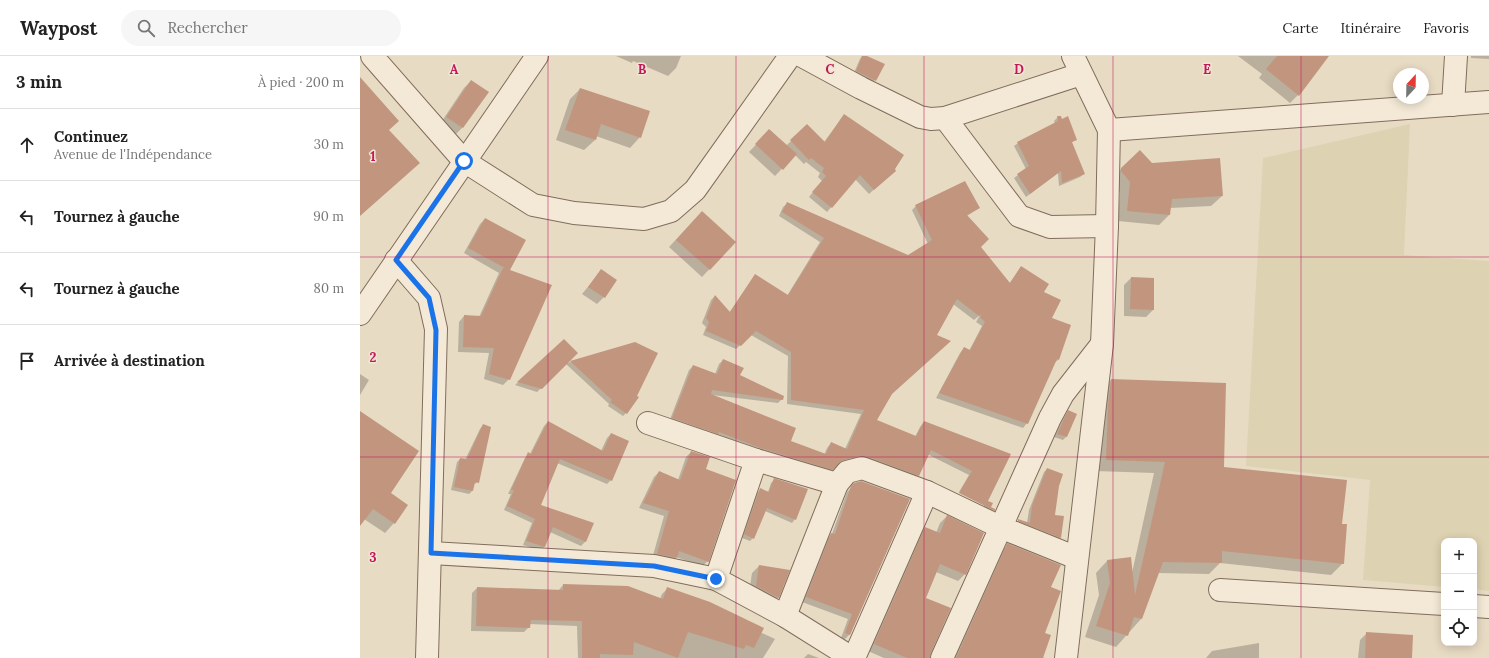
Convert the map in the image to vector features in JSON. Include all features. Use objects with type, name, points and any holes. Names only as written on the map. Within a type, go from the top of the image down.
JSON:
[{"type":"street","points":[[372,56],[464,161],[533,205],[574,213],[644,219],[671,211],[695,190],[790,56]]},
{"type":"street","points":[[360,314],[537,56]]},
{"type":"street","points":[[802,56],[861,88],[920,117],[931,119],[945,118],[1077,65],[1109,130],[1102,344],[1066,658]]},
{"type":"street","points":[[1453,105],[1456,56]]},
{"type":"street","points":[[1109,130],[1489,102]]},
{"type":"street","points":[[945,118],[1019,216],[1050,227],[1107,226]]},
{"type":"street","points":[[396,260],[429,298],[436,330],[427,658]]},
{"type":"street","points":[[942,658],[1050,418],[1063,394],[1102,344]]},
{"type":"street","points":[[648,423],[756,460],[837,484]]},
{"type":"street","points":[[716,579],[756,460]]},
{"type":"street","points":[[785,616],[837,484],[848,472],[862,468],[927,492],[1000,527],[1077,558]]},
{"type":"street","points":[[431,553],[654,566],[716,579],[785,616],[853,658],[927,492]]},
{"type":"street","points":[[1220,590],[1441,604]]},
{"type":"street","points":[[1477,606],[1489,607]]},
{"type":"shaded area","points":[[1410,124],[1404,255],[1489,261],[1489,591],[1477,589],[1477,538],[1441,538],[1441,587],[1363,580],[1370,480],[1246,466],[1263,158]]},
{"type":"building","points":[[862,56],[867,56],[885,64],[876,81],[856,71]]},
{"type":"building","points":[[1277,56],[1329,56],[1299,96],[1266,69]]},
{"type":"building","points":[[360,77],[399,121],[389,130],[420,163],[360,216]]},
{"type":"building","points":[[471,80],[489,92],[463,128],[446,117]]},
{"type":"building","points":[[580,88],[650,111],[641,138],[601,124],[596,140],[565,130]]},
{"type":"building","points":[[844,114],[904,155],[895,169],[896,171],[874,190],[860,175],[832,208],[812,192],[826,176],[822,172],[824,168],[811,158],[809,160],[790,140],[807,124],[825,142]]},
{"type":"building","points":[[1057,116],[1061,116],[1062,119],[1068,116],[1077,140],[1072,142],[1085,174],[1062,183],[1061,171],[1030,194],[1017,174],[1029,166],[1017,142],[1058,121]]},
{"type":"building","points":[[769,129],[797,154],[783,170],[755,144]]},
{"type":"building","points":[[1140,150],[1152,163],[1220,158],[1223,196],[1172,199],[1170,215],[1127,211],[1130,182],[1121,171],[1121,168]]},
{"type":"building","points":[[965,181],[980,208],[967,215],[989,239],[981,247],[1010,283],[1021,266],[1049,284],[1044,292],[1061,300],[1052,318],[1071,325],[1059,360],[1057,359],[1028,424],[939,393],[964,347],[970,350],[985,322],[980,317],[982,314],[979,316],[957,299],[937,335],[951,341],[892,394],[877,420],[916,436],[924,421],[1011,454],[988,501],[993,503],[991,507],[995,509],[995,511],[959,493],[972,471],[931,450],[919,476],[866,456],[859,456],[844,460],[833,470],[760,448],[719,432],[718,434],[672,418],[693,365],[717,374],[723,359],[744,368],[740,375],[784,396],[783,400],[712,390],[711,394],[796,428],[791,441],[826,454],[831,442],[847,449],[864,410],[791,400],[791,352],[756,331],[741,346],[706,331],[709,322],[706,318],[715,295],[730,312],[755,274],[788,295],[824,238],[782,212],[787,202],[908,255],[932,240],[915,205]]},
{"type":"building","points":[[702,211],[736,242],[710,270],[676,240]]},
{"type":"building","points":[[485,218],[526,240],[510,270],[552,285],[510,380],[489,374],[494,348],[463,347],[464,315],[481,316],[503,268],[505,268],[468,248]]},
{"type":"building","points":[[601,269],[617,280],[605,298],[588,287]]},
{"type":"building","points":[[1131,277],[1154,278],[1154,310],[1130,309]]},
{"type":"building","points":[[564,339],[578,353],[542,389],[517,382]]},
{"type":"building","points":[[635,342],[658,353],[637,396],[639,397],[627,414],[610,402],[612,400],[570,361]]},
{"type":"building","points":[[1111,379],[1226,383],[1224,467],[1347,480],[1342,524],[1347,524],[1344,564],[1222,551],[1222,563],[1163,562],[1142,619],[1134,617],[1128,636],[1096,626],[1110,583],[1107,560],[1131,557],[1135,595],[1165,462],[1106,460],[1108,405]]},
{"type":"building","points":[[1068,410],[1077,414],[1067,437],[1057,434]]},
{"type":"building","points":[[360,411],[419,451],[391,493],[408,505],[395,524],[373,509],[360,526]]},
{"type":"building","points":[[548,421],[603,451],[611,433],[629,441],[612,481],[560,459],[541,505],[594,523],[586,542],[553,527],[545,547],[526,541],[535,519],[507,506],[514,490],[511,490],[528,452],[531,454]]},
{"type":"building","points":[[483,424],[491,427],[479,483],[475,482],[473,491],[454,487],[460,458],[467,459]]},
{"type":"building","points":[[691,451],[710,457],[706,469],[736,480],[709,562],[679,551],[677,558],[657,554],[669,511],[643,503],[659,471],[680,480]]},
{"type":"building","points":[[1047,468],[1063,474],[1059,486],[1055,515],[1064,516],[1061,538],[1018,521],[1018,519],[1030,523],[1032,506]]},
{"type":"building","points":[[774,478],[808,489],[796,520],[767,508],[754,539],[744,534],[760,488],[769,492]]},
{"type":"building","points":[[861,481],[910,499],[850,635],[845,633],[852,614],[806,597],[831,533],[835,534],[851,486],[854,483]]},
{"type":"building","points":[[947,515],[984,533],[966,575],[940,564],[926,598],[951,608],[930,658],[907,658],[874,644],[925,527],[940,533]]},
{"type":"building","points":[[1007,543],[1061,565],[1051,587],[1061,591],[1045,633],[1051,635],[1043,658],[956,658]]},
{"type":"building","points":[[759,565],[790,570],[779,598],[756,586]]},
{"type":"building","points":[[563,584],[628,586],[663,599],[667,587],[710,602],[764,628],[754,648],[746,645],[744,649],[688,632],[678,658],[634,642],[633,655],[600,654],[600,658],[582,658],[582,621],[531,620],[530,628],[476,626],[477,587],[563,590]]},
{"type":"building","points":[[1366,632],[1413,635],[1412,658],[1365,658]]},
{"type":"route","points":[[464,161],[396,260],[429,298],[436,330],[431,553],[654,566],[716,579]]}]
